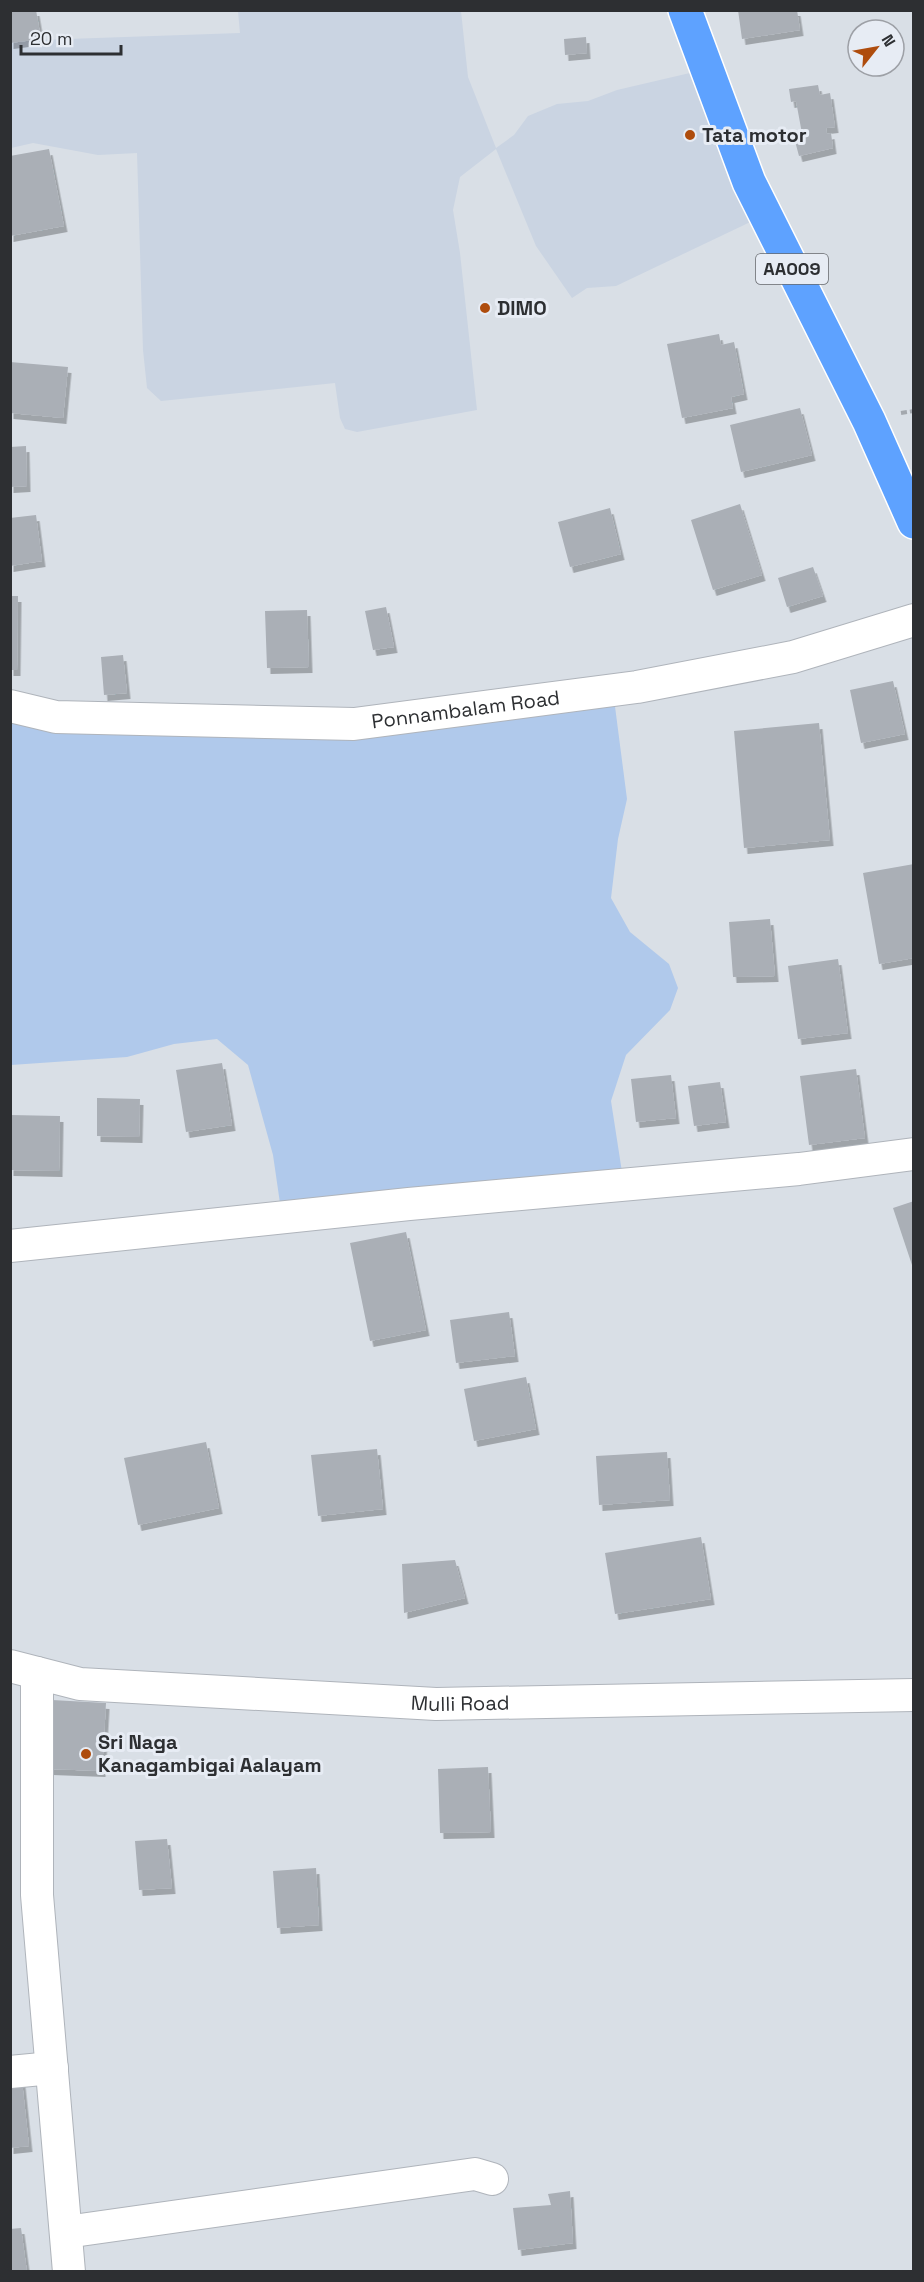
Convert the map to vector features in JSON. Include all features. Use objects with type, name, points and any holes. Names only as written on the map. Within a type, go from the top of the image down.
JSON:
[{"type":"highway","name":"AA009","points":[[685,10],[749,182],[869,421],[914,522]]},
{"type":"street","name":"Ponnambalam Road","points":[[10,706],[56,717],[354,724],[648,685],[793,657],[914,620]]},
{"type":"street","points":[[10,1246],[409,1204],[799,1169],[914,1154]]},
{"type":"street","points":[[24,1669],[37,1895],[69,2271]]},
{"type":"street","name":"Mulli Road","points":[[24,1669],[81,1684],[436,1704],[914,1695]]},
{"type":"street","points":[[10,2072],[52,2068]]},
{"type":"street","points":[[66,2232],[475,2174],[492,2179]]},
{"type":"shaded area","points":[[238,11],[461,11],[468,77],[496,148],[514,135],[528,116],[557,104],[588,101],[617,90],[707,69],[765,215],[616,286],[587,288],[572,298],[536,246],[496,149],[460,177],[453,210],[460,253],[477,410],[357,432],[345,429],[340,418],[335,383],[161,401],[147,388],[143,350],[137,153],[98,155],[33,143],[11,148],[10,41],[240,33]]},
{"type":"shaded area","points":[[613,691],[627,799],[618,839],[611,898],[630,932],[669,964],[678,988],[670,1010],[626,1055],[611,1101],[624,1185],[282,1217],[273,1155],[248,1065],[217,1039],[174,1044],[127,1057],[11,1065],[11,706],[354,724]]},
{"type":"building","points":[[10,10],[36,10],[41,39],[10,43]]},
{"type":"building","points":[[738,10],[797,10],[800,30],[742,39]]},
{"type":"building","points":[[586,37],[587,53],[565,55],[564,39]]},
{"type":"building","points":[[818,85],[820,95],[830,93],[835,127],[826,128],[827,134],[831,133],[833,148],[799,156],[795,141],[803,139],[796,101],[791,102],[789,89]]},
{"type":"building","points":[[49,149],[64,226],[10,236],[10,156]]},
{"type":"building","points":[[719,334],[721,345],[734,342],[744,394],[731,397],[733,408],[682,418],[667,344]]},
{"type":"building","points":[[10,362],[68,367],[63,418],[10,413]]},
{"type":"building","points":[[800,408],[812,455],[741,472],[730,425]]},
{"type":"building","points":[[26,446],[27,486],[10,487],[10,447]]},
{"type":"building","points":[[740,504],[762,575],[713,590],[691,520]]},
{"type":"building","points":[[610,508],[621,554],[570,567],[558,522]]},
{"type":"building","points":[[36,515],[42,561],[10,566],[10,518]]},
{"type":"building","points":[[813,567],[823,596],[787,607],[778,578]]},
{"type":"building","points":[[10,596],[18,596],[17,670],[10,670]]},
{"type":"building","points":[[386,607],[394,647],[373,650],[365,611]]},
{"type":"building","points":[[307,610],[309,667],[267,668],[265,611]]},
{"type":"building","points":[[123,655],[127,693],[104,695],[101,657]]},
{"type":"building","points":[[893,681],[905,734],[861,743],[850,690]]},
{"type":"building","points":[[819,723],[830,840],[744,848],[734,731]]},
{"type":"building","points":[[914,864],[914,958],[879,964],[863,873]]},
{"type":"building","points":[[770,919],[775,976],[733,977],[729,922]]},
{"type":"building","points":[[838,959],[848,1033],[798,1039],[788,966]]},
{"type":"building","points":[[222,1063],[232,1125],[186,1132],[176,1070]]},
{"type":"building","points":[[856,1069],[865,1138],[809,1145],[800,1076]]},
{"type":"building","points":[[671,1075],[676,1118],[636,1122],[631,1079]]},
{"type":"building","points":[[720,1082],[726,1122],[694,1126],[688,1086]]},
{"type":"building","points":[[97,1098],[140,1099],[139,1137],[97,1136]]},
{"type":"building","points":[[10,1115],[60,1116],[59,1171],[10,1170]]},
{"type":"building","points":[[914,1201],[914,1268],[913,1268],[893,1208]]},
{"type":"building","points":[[406,1232],[426,1330],[370,1341],[350,1243]]},
{"type":"building","points":[[509,1312],[515,1356],[456,1363],[450,1320]]},
{"type":"building","points":[[526,1377],[536,1429],[474,1441],[464,1389]]},
{"type":"building","points":[[206,1442],[219,1508],[138,1525],[124,1458]]},
{"type":"building","points":[[377,1449],[383,1509],[318,1516],[311,1455]]},
{"type":"building","points":[[667,1452],[670,1500],[599,1505],[596,1456]]},
{"type":"building","points":[[701,1537],[711,1599],[615,1614],[605,1553]]},
{"type":"building","points":[[455,1560],[465,1598],[404,1613],[402,1564]]},
{"type":"building","points":[[52,1700],[106,1703],[102,1771],[49,1769]]},
{"type":"building","points":[[488,1767],[491,1832],[440,1833],[438,1769]]},
{"type":"building","points":[[167,1839],[172,1888],[139,1890],[135,1841]]},
{"type":"building","points":[[316,1868],[319,1925],[277,1928],[273,1871]]},
{"type":"building","points":[[22,2081],[29,2146],[10,2148],[10,2082]]},
{"type":"building","points":[[570,2191],[573,2243],[518,2250],[513,2208],[551,2205],[548,2194]]},
{"type":"building","points":[[21,2228],[27,2272],[10,2272],[10,2229]]},
{"type":"place","name":"Tata motor","points":[[690,135]]},
{"type":"place","name":"DIMO","points":[[485,308]]},
{"type":"place","name":"Sri Naga Kanagambigai Aalayam","points":[[86,1754]]}]
